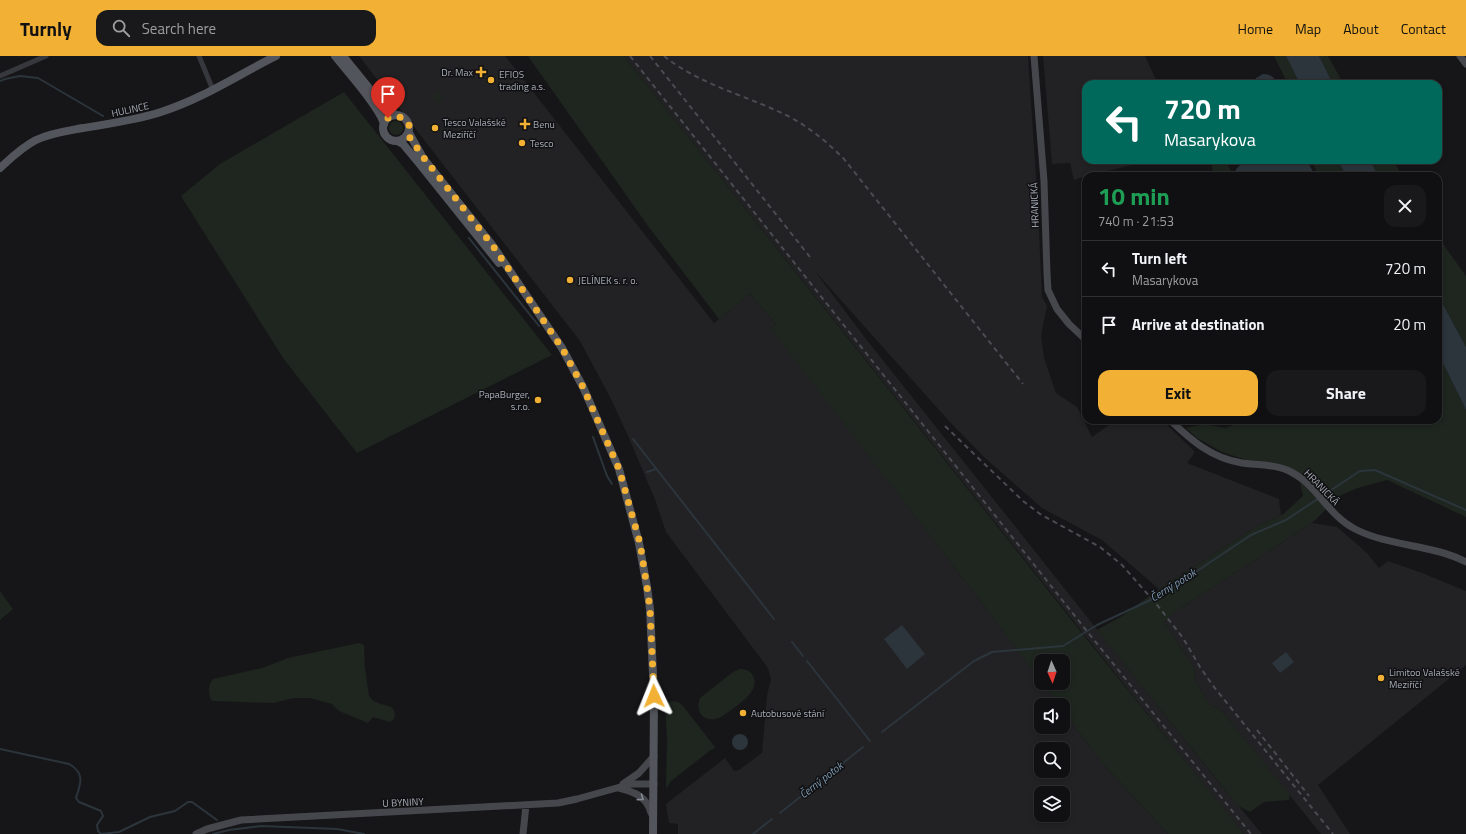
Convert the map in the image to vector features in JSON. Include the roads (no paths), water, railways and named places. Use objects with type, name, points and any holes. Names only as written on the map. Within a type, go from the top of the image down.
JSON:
[{"type":"main road","name":"HULINCE","points":[[264,62],[271,56]]},
{"type":"main road","name":"HULINCE","points":[[0,168],[24,147],[43,137],[56,133],[128,120],[157,113],[188,102],[250,71],[276,56]]},
{"type":"main road","points":[[335,56],[372,102],[383,119],[384,132],[386,136],[392,141],[403,144],[525,295]]},
{"type":"main road","points":[[343,56],[386,109],[403,117],[407,121],[409,125],[409,133],[424,158],[493,246],[562,348],[583,387],[619,469],[644,565],[650,609],[653,681],[653,834]]},
{"type":"main road","points":[[384,124],[388,118],[396,115]]},
{"type":"main road","points":[[397,142],[404,139],[409,133]]},
{"type":"street","points":[[0,76],[46,56]]},
{"type":"street","points":[[199,56],[213,90]]},
{"type":"street","name":"HRANICKÁ","points":[[1034,56],[1044,182],[1046,273],[1048,290],[1057,310],[1082,336]]},
{"type":"street","points":[[1460,56],[1466,64]]},
{"type":"street","name":"HRANICKÁ","points":[[1174,424],[1195,444],[1206,451],[1240,463],[1284,469],[1300,477],[1338,518],[1362,532],[1394,542],[1448,555],[1466,562]]},
{"type":"street","points":[[617,787],[640,773],[654,756]]},
{"type":"street","points":[[617,787],[631,784],[654,784]]},
{"type":"street","points":[[617,787],[630,791],[649,804],[653,820]]},
{"type":"street","name":"U BYNINY","points":[[196,834],[207,829],[241,820],[526,805],[578,799],[617,787]]},
{"type":"street","points":[[523,834],[526,805]]},
{"type":"waterway","points":[[0,81],[20,76],[38,78],[103,116]]},
{"type":"waterway","points":[[469,238],[539,326]]},
{"type":"waterway","points":[[593,437],[607,476],[612,484]]},
{"type":"waterway","points":[[633,439],[774,619]]},
{"type":"waterway","points":[[647,472],[656,469]]},
{"type":"waterway","name":"Černý potok","points":[[882,732],[974,661],[992,652],[1063,646],[1097,625],[1161,595],[1251,535],[1286,520],[1360,471],[1375,470],[1466,510]]},
{"type":"waterway","points":[[792,642],[803,656]]},
{"type":"waterway","points":[[807,661],[870,741]]},
{"type":"waterway","name":"Černý potok","points":[[780,813],[863,747]]},
{"type":"waterway","points":[[0,749],[69,764],[74,767],[80,775],[80,783],[76,798],[79,802],[101,811],[103,816],[97,825],[98,831],[101,834],[119,832],[150,817],[175,811],[188,802],[192,802],[217,820]]},
{"type":"waterway","name":"Černý potok","points":[[753,834],[772,819]]},
{"type":"waterway","name":"Černý potok","points":[[213,834],[229,830],[261,826],[337,829],[364,834]]},
{"type":"railway","points":[[630,56],[1090,635],[1251,834]]},
{"type":"railway","points":[[650,56],[810,257]]},
{"type":"railway","points":[[664,56],[693,75],[788,116],[818,135],[844,159],[1023,384]]},
{"type":"railway","points":[[945,426],[1023,501],[1040,514],[1100,547],[1122,565],[1158,606],[1183,638],[1214,687],[1333,834]]},
{"type":"railway","points":[[1257,730],[1309,796]]},
{"type":"place","name":"Dr. Max","points":[[481,72]]},
{"type":"place","name":"EFIOS trading a.s.","points":[[491,80]]},
{"type":"place","name":"Benu","points":[[525,124]]},
{"type":"place","name":"Tesco Valašské Meziříčí","points":[[435,128]]},
{"type":"place","name":"Tesco","points":[[522,143]]},
{"type":"place","name":"JELÍNEK s. r. o.","points":[[570,280]]},
{"type":"place","name":"PapaBurger, s.r.o.","points":[[538,400]]},
{"type":"place","name":"Limitoo Valašské Meziříčí","points":[[1381,678]]},
{"type":"place","name":"Autobusové stání","points":[[743,713]]}]
